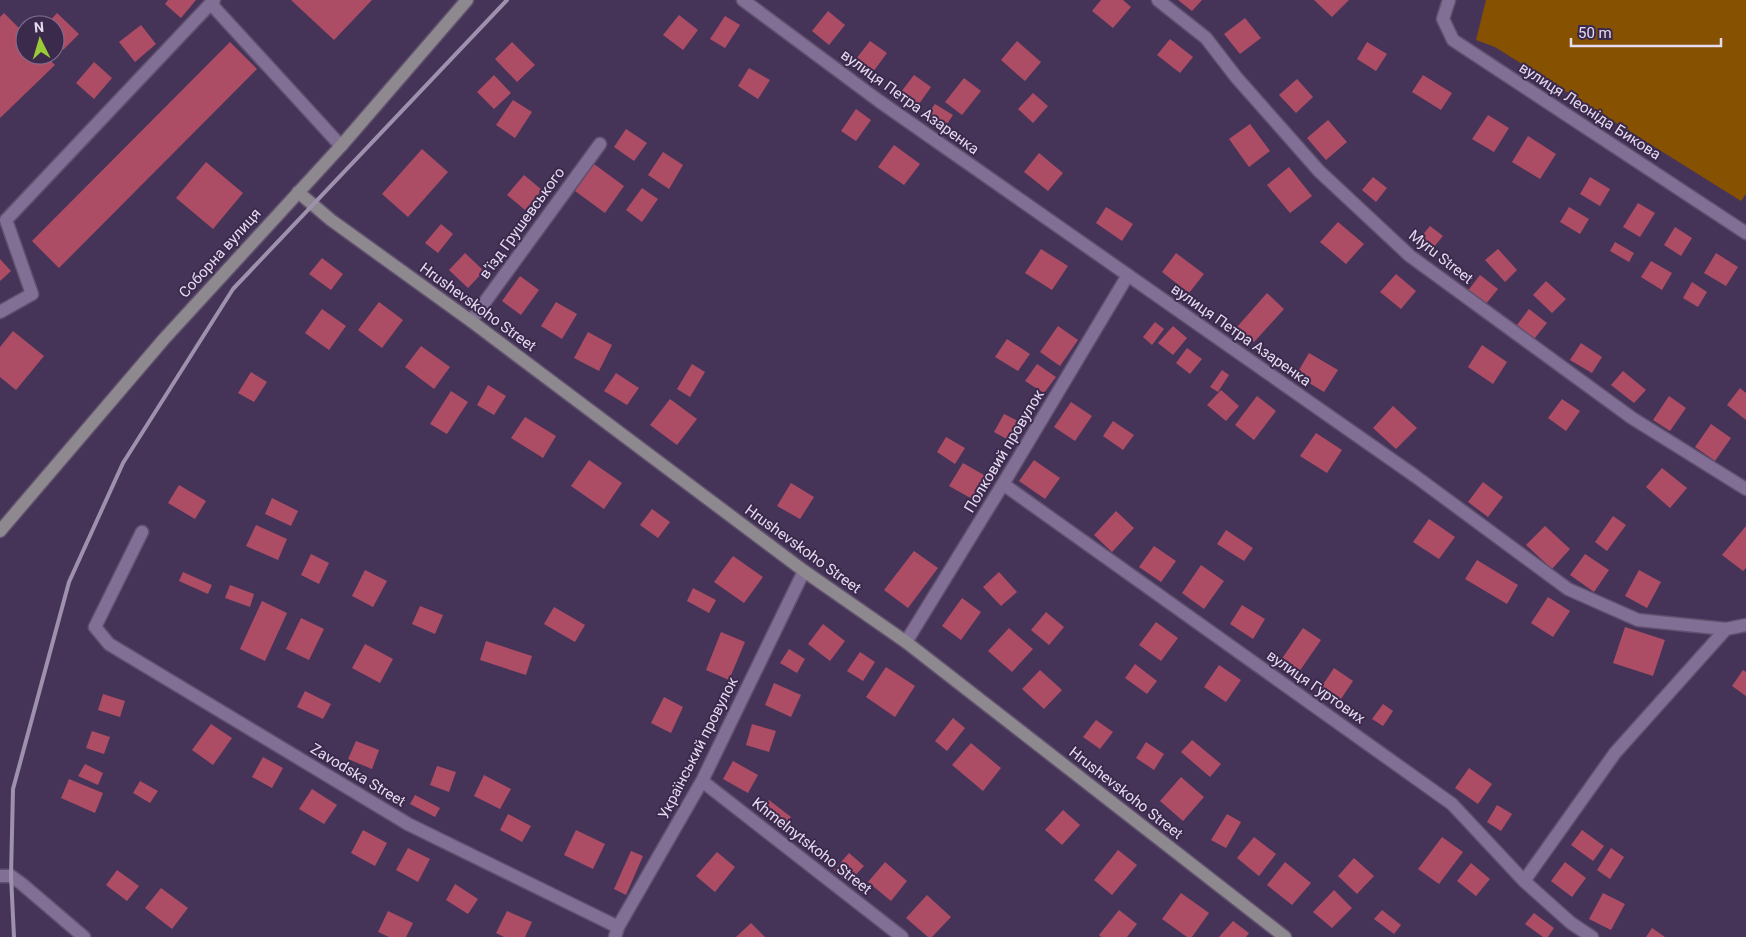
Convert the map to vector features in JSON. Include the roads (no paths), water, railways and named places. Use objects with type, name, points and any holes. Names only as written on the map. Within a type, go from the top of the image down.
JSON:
[{"type":"street","name":"Соборна вулиця","points":[[0,531],[164,339],[341,146],[466,0]]},
{"type":"street","name":"вулиця Петра Азаренка","points":[[744,0],[879,101],[1415,476],[1568,589],[1638,620],[1726,629],[1746,625]]},
{"type":"street","name":"Myru Street","points":[[1158,0],[1206,38],[1236,77],[1319,171],[1410,256],[1632,418],[1746,489]]},
{"type":"street","name":"вулиця Леоніда Бикова","points":[[1448,0],[1443,18],[1453,40],[1746,233]]},
{"type":"street","points":[[0,312],[32,294],[6,220],[212,2],[341,146]]},
{"type":"street","name":"в'їзд Грушевського","points":[[471,321],[600,144]]},
{"type":"street","name":"Hrushevskoho Street","points":[[298,192],[331,220],[471,321],[804,571],[906,642],[1285,937]]},
{"type":"street","name":"Полковий провулок","points":[[906,642],[1128,275]]},
{"type":"street","name":"вулиця Гуртових","points":[[1003,484],[1452,804],[1524,881],[1571,923],[1592,937]]},
{"type":"street","name":"Zavodska Street","points":[[142,532],[95,627],[109,644],[408,824],[617,932]]},
{"type":"street","name":"Український провулок","points":[[617,932],[702,781],[804,571]]},
{"type":"street","points":[[1524,881],[1615,753],[1726,629]]},
{"type":"street","name":"Khmelnytskoho Street","points":[[702,781],[902,937]]},
{"type":"street","points":[[0,876],[11,876],[84,937]]},
{"type":"railway","points":[[14,937],[11,876],[13,789],[69,582],[123,463],[233,289],[507,0]]}]
